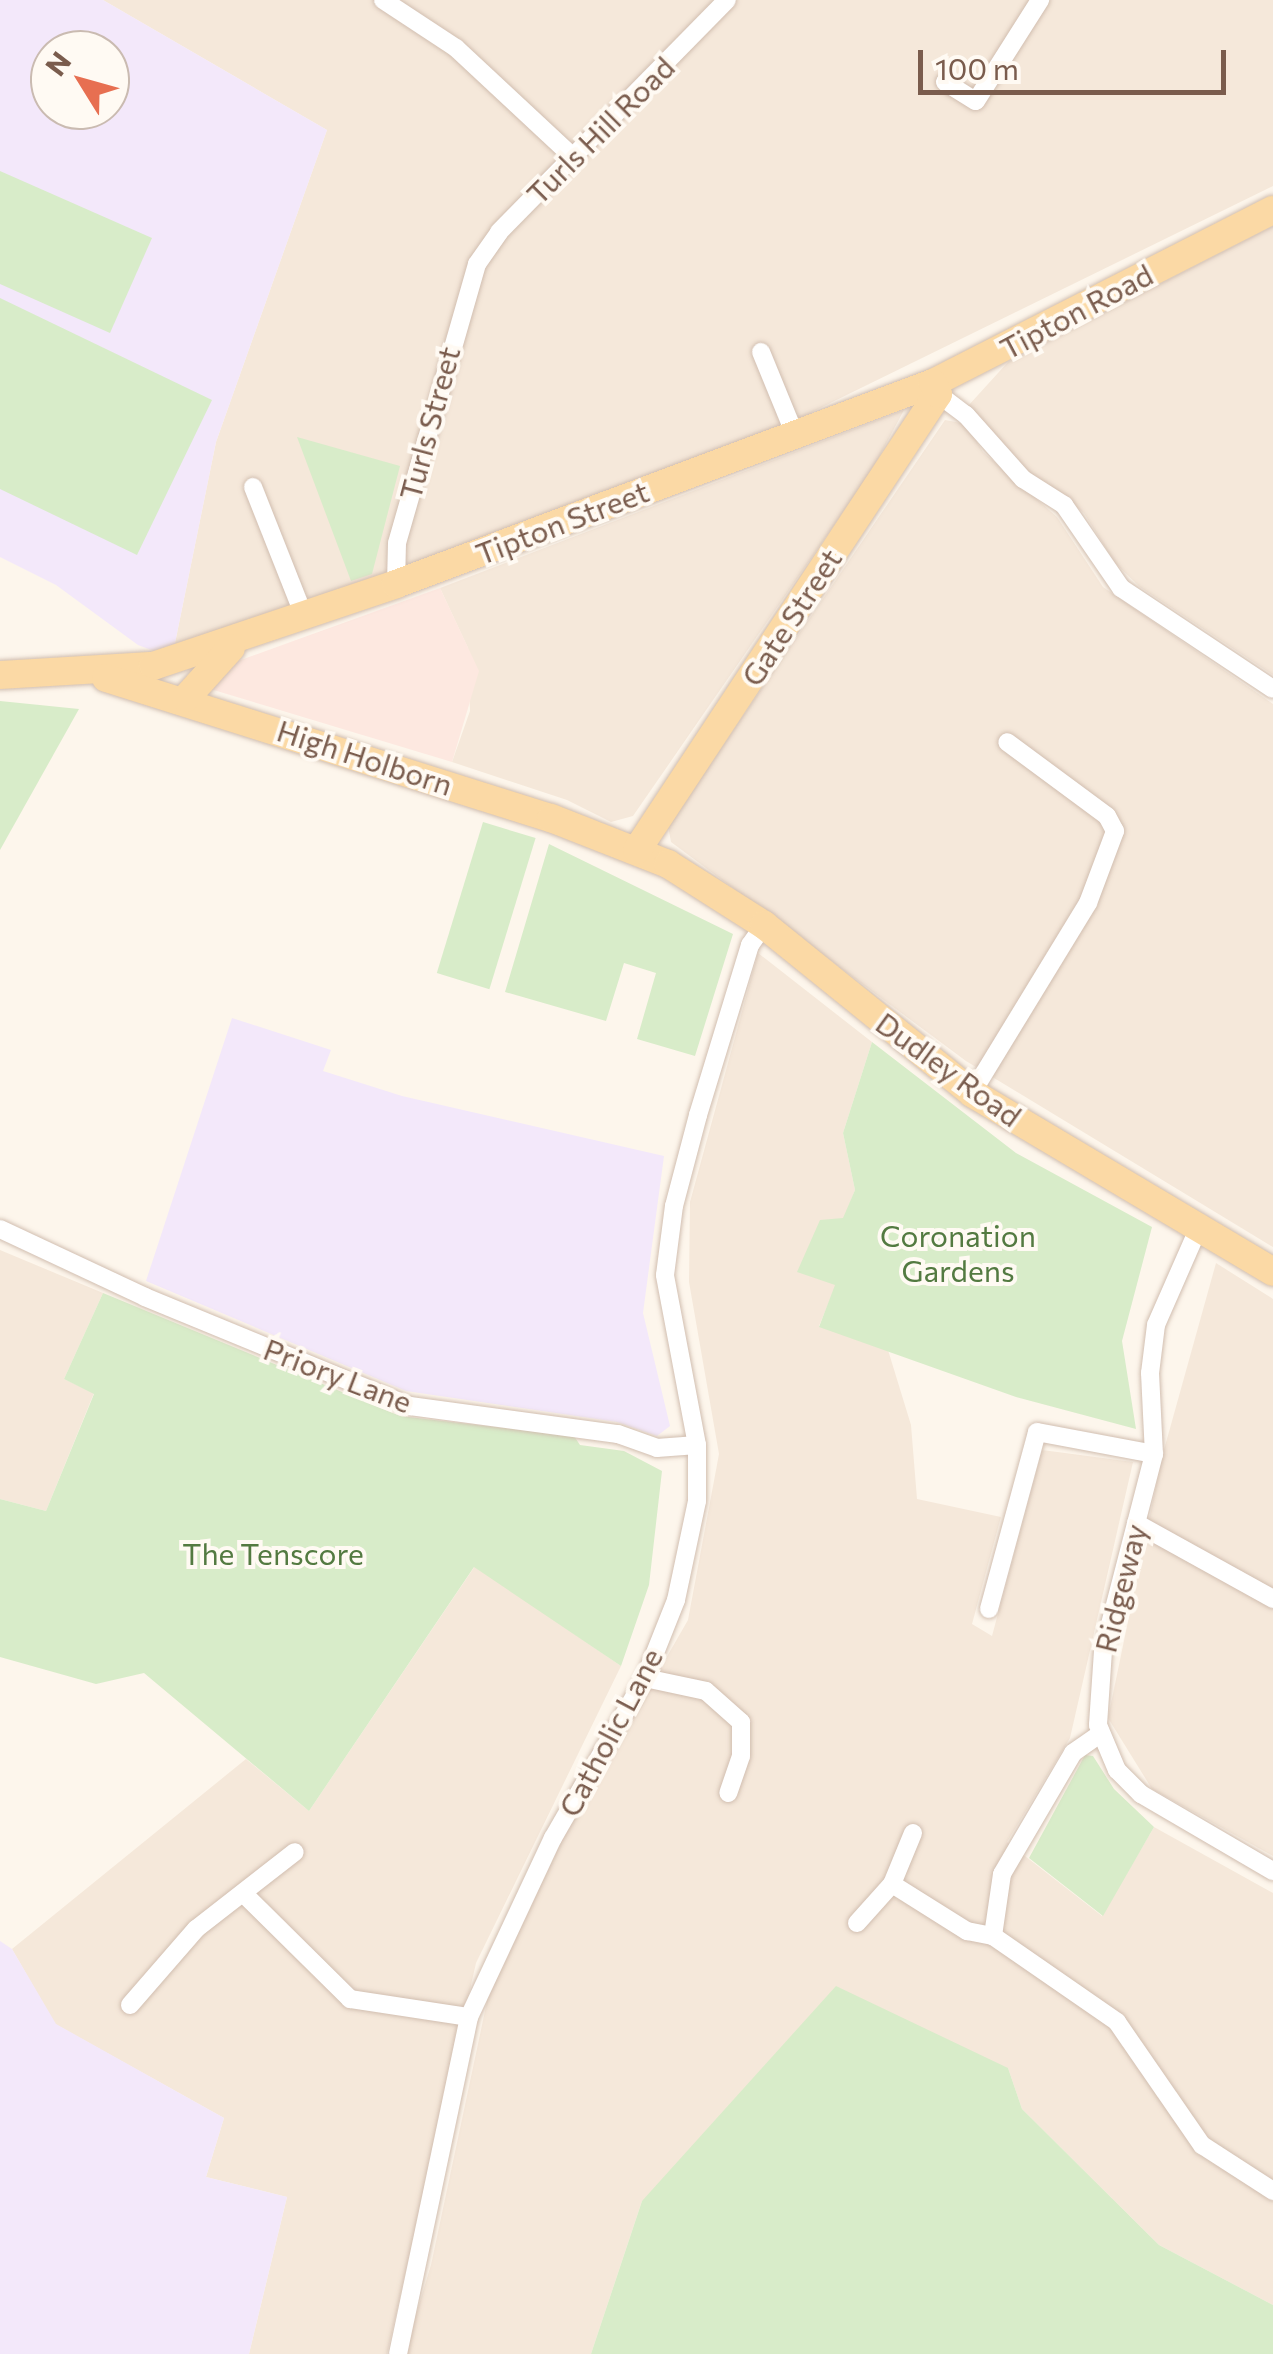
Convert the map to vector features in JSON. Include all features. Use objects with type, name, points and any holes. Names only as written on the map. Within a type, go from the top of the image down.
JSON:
[{"type":"main road","name":"Tipton Road","points":[[876,406],[936,389],[1273,210]]},
{"type":"main road","name":"Gate Street","points":[[637,850],[936,389]]},
{"type":"main road","name":"Tipton Street","points":[[90,674],[153,666],[247,636],[876,406]]},
{"type":"main road","name":"Tipton Street","points":[[186,698],[214,661],[247,636]]},
{"type":"main road","name":"High Holborn","points":[[90,674],[186,698],[637,850]]},
{"type":"main road","points":[[0,675],[90,674]]},
{"type":"main road","name":"Dudley Road","points":[[637,850],[764,925],[972,1094],[1273,1272]]},
{"type":"street","points":[[382,0],[456,48],[574,158]]},
{"type":"street","name":"Turls Hill Road","points":[[476,264],[727,0]]},
{"type":"street","points":[[945,82],[976,101],[1040,0]]},
{"type":"street","name":"Turls Street","points":[[396,584],[397,543],[476,264]]},
{"type":"street","points":[[761,352],[795,435]]},
{"type":"street","points":[[936,389],[966,415],[1023,479],[1064,505],[1122,588],[1273,689]]},
{"type":"street","points":[[253,487],[304,616]]},
{"type":"street","points":[[972,1094],[1088,903],[1115,831],[1108,816],[1007,742]]},
{"type":"street","name":"Catholic Lane","points":[[398,2354],[469,2018],[553,1838],[645,1678],[676,1600],[697,1501],[696,1445],[668,1258],[698,1115],[750,945],[764,925]]},
{"type":"street","name":"Ridgeway","points":[[1199,1227],[1156,1325],[1150,1373],[1154,1454],[1103,1651],[1096,1695],[1100,1734],[1117,1770],[1141,1794],[1273,1871]]},
{"type":"street","name":"Priory Lane","points":[[0,1228],[145,1298],[410,1406],[618,1434],[657,1448],[696,1445]]},
{"type":"street","points":[[989,1609],[1037,1432],[1154,1454]]},
{"type":"street","points":[[1136,1523],[1273,1599]]},
{"type":"street","points":[[645,1678],[706,1691],[741,1722],[741,1756],[728,1794]]},
{"type":"street","points":[[993,1936],[1002,1874],[1073,1753],[1100,1734]]},
{"type":"street","points":[[857,1923],[892,1884],[912,1833]]},
{"type":"street","points":[[130,2005],[196,1929],[295,1852]]},
{"type":"street","points":[[892,1884],[968,1932],[993,1936],[1117,2022],[1202,2145],[1273,2191]]},
{"type":"street","points":[[243,1893],[350,1998],[469,2018]]},
{"type":"shaded area","points":[[0,0],[103,0],[327,130],[216,442],[174,648],[154,651],[138,645],[56,585],[0,557]]},
{"type":"shaded area","points":[[103,0],[1273,0],[1273,186],[812,412],[795,435],[174,648],[216,442],[327,130]]},
{"type":"shaded area","points":[[1273,226],[1273,675],[1140,587],[1115,563],[1084,513],[1025,469],[968,406],[1008,362]]},
{"type":"shaded area","points":[[904,410],[872,470],[633,816],[611,822],[567,800],[452,762],[470,711],[468,648],[440,588]]},
{"type":"shaded area","points":[[945,420],[966,424],[983,452],[1057,517],[1103,587],[1273,704],[1273,1247],[966,1061],[671,842],[668,826]]},
{"type":"shaded area","points":[[440,588],[479,671],[452,762],[207,688],[224,666]]},
{"type":"shaded area","points":[[758,953],[872,1042],[843,1133],[855,1190],[844,1218],[836,1285],[819,1326],[888,1350],[911,1425],[917,1499],[1001,1517],[972,1624],[992,1636],[1042,1450],[1133,1462],[1070,1738],[1007,1842],[1102,1916],[1154,1827],[1273,1893],[1273,2305],[1159,2245],[1022,2109],[1008,2068],[642,2201],[591,2354],[404,2354],[431,2265],[489,1992],[562,1839],[688,1620],[719,1454],[689,1282],[690,1202]]},
{"type":"shaded area","points":[[232,1018],[331,1050],[323,1071],[402,1096],[664,1156],[643,1313],[670,1426],[657,1436],[617,1422],[406,1391],[146,1281]]},
{"type":"shaded area","points":[[0,1250],[103,1293],[64,1379],[94,1393],[46,1511],[0,1499]]},
{"type":"shaded area","points":[[1216,1263],[1273,1299],[1273,1856],[1152,1789],[1108,1718],[1162,1457]]},
{"type":"shaded area","points":[[475,1566],[621,1666],[476,1963],[387,2354],[249,2354],[287,2197],[206,2177],[224,2118],[55,2024],[12,1949],[246,1759],[309,1811]]},
{"type":"shaded area","points":[[0,1941],[12,1949],[56,2024],[224,2118],[206,2177],[287,2197],[249,2354],[0,2354]]},
{"type":"green space","points":[[0,171],[152,238],[110,333],[0,284]]},
{"type":"green space","points":[[0,298],[212,400],[137,555],[0,489]]},
{"type":"green space","points":[[297,437],[400,466],[372,574],[351,581]]},
{"type":"green space","points":[[0,701],[79,709],[0,850]]},
{"type":"green space","points":[[483,822],[536,838],[489,989],[437,973]]},
{"type":"green space","points":[[549,844],[733,934],[695,1056],[637,1039],[656,973],[624,963],[606,1021],[505,992]]},
{"type":"green space","name":"Coronation Gardens","points":[[872,1042],[1016,1153],[1152,1227],[1122,1341],[1136,1429],[1016,1397],[819,1327],[835,1285],[797,1272],[820,1220],[843,1218],[855,1190],[843,1133]]},
{"type":"green space","name":"The Tenscore","points":[[103,1293],[400,1416],[574,1436],[580,1445],[624,1451],[662,1471],[649,1585],[621,1666],[474,1567],[309,1811],[144,1673],[96,1684],[0,1657],[0,1499],[46,1511],[94,1394],[64,1379]]},
{"type":"green space","points":[[1085,1755],[1093,1756],[1114,1789],[1154,1827],[1103,1916],[1029,1858]]},
{"type":"green space","points":[[836,1986],[1008,2068],[1022,2109],[1159,2245],[1273,2305],[1273,2354],[591,2354],[642,2201]]}]
